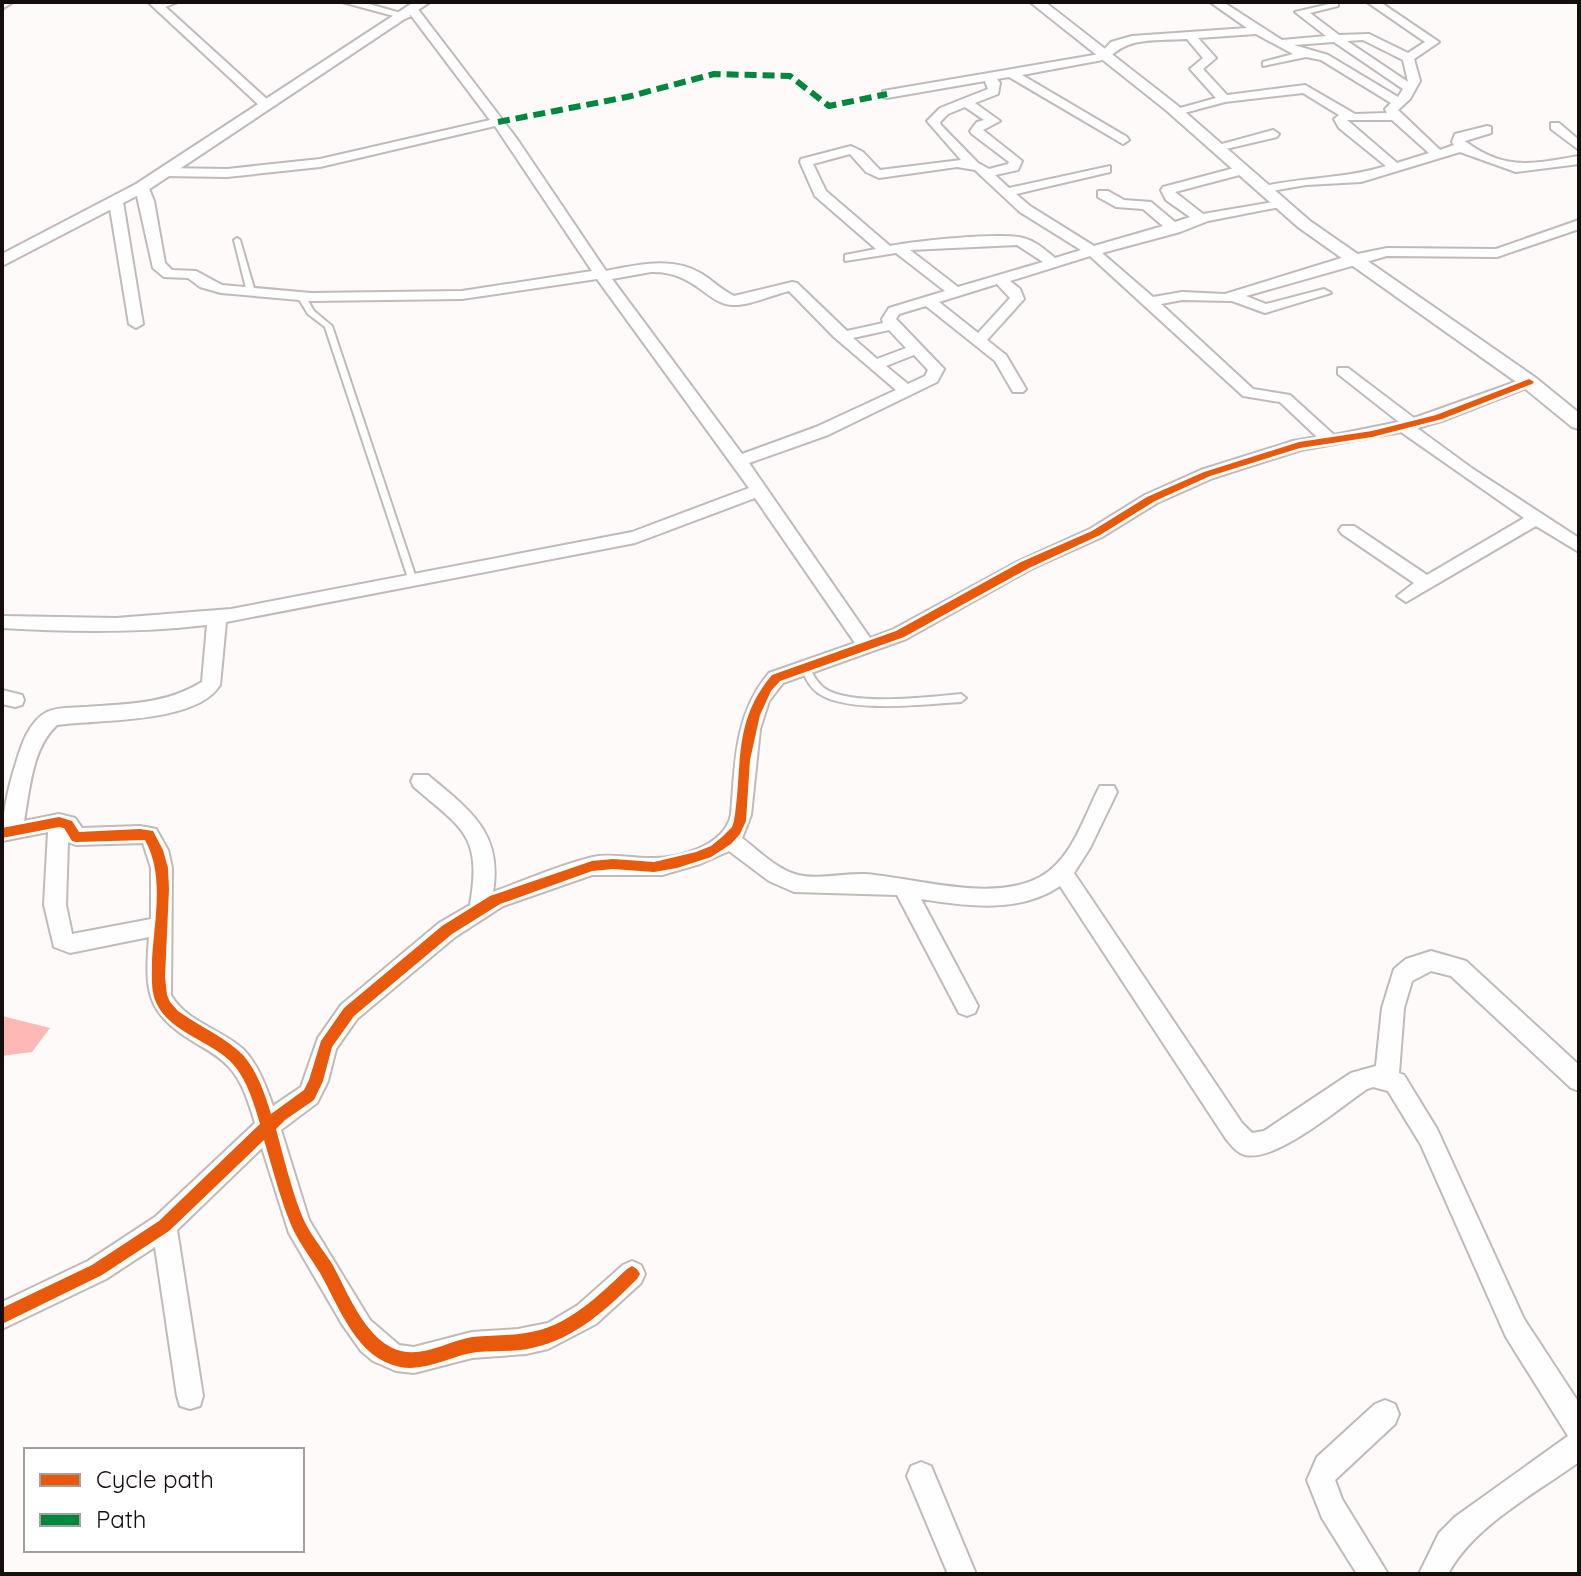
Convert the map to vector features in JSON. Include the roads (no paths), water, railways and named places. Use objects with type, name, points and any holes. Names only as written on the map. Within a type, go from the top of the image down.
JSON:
[{"type":"street","points":[[2,6],[7,2]]},
{"type":"street","points":[[348,2],[414,9],[498,122],[602,275],[760,490],[867,647]]},
{"type":"street","points":[[1037,2],[1177,113],[1280,203],[1353,259],[1529,382],[1579,423]]},
{"type":"street","points":[[1216,2],[1257,31],[1306,54],[1324,57],[1398,102]]},
{"type":"street","points":[[1373,2],[1433,42],[1408,58]]},
{"type":"street","points":[[1334,4],[1301,12],[1368,62],[1411,89]]},
{"type":"street","points":[[157,5],[265,104]]},
{"type":"street","points":[[2,261],[142,187],[414,9]]},
{"type":"street","points":[[887,94],[1104,57],[1115,44],[1132,39],[1192,38],[1257,31]]},
{"type":"street","points":[[1280,43],[1369,37],[1408,58],[1414,77],[1411,89],[1391,109],[1439,155]]},
{"type":"street","points":[[1192,38],[1210,58],[1196,69],[1224,99]]},
{"type":"street","points":[[1267,64],[1306,54]]},
{"type":"street","points":[[1009,72],[1123,140]]},
{"type":"street","points":[[987,76],[994,83],[994,91],[939,114],[933,124],[972,164],[987,173],[1038,218],[1093,252],[1208,353],[1248,393],[1285,398],[1330,440]]},
{"type":"street","points":[[1177,113],[1224,99],[1305,89],[1359,119],[1395,116]]},
{"type":"street","points":[[966,102],[994,121],[981,125],[976,131],[1016,161],[1013,167],[987,173]]},
{"type":"street","points":[[1348,115],[1340,119],[1343,125],[1396,168]]},
{"type":"street","points":[[164,172],[227,173],[320,163],[498,122]]},
{"type":"street","points":[[1555,126],[1579,146]]},
{"type":"street","points":[[1487,130],[1457,139],[1467,148],[1513,168],[1579,160]]},
{"type":"street","points":[[1217,147],[1273,134]]},
{"type":"street","points":[[1265,190],[1306,181],[1349,180],[1467,148]]},
{"type":"street","points":[[954,291],[892,249],[820,193],[806,162],[851,150],[856,151],[873,173],[879,174],[957,163],[972,164]]},
{"type":"street","points":[[1007,192],[1105,169]]},
{"type":"street","points":[[1201,219],[1171,197],[1168,190],[1242,170]]},
{"type":"street","points":[[142,187],[158,265],[163,271],[197,276],[205,284],[221,289],[301,296],[443,296],[649,268],[675,268],[733,301],[792,286],[839,334],[907,391]]},
{"type":"street","points":[[1103,194],[1121,204],[1146,205],[1175,229]]},
{"type":"street","points":[[116,202],[136,324]]},
{"type":"street","points":[[739,461],[822,431],[936,374],[932,363],[892,325],[889,319],[894,311],[1201,219],[1280,203]]},
{"type":"street","points":[[1149,302],[1182,296],[1218,299],[1353,259],[1407,251],[1489,254],[1579,224]]},
{"type":"street","points":[[850,258],[892,249],[974,241],[1019,241],[1032,246],[1053,263]]},
{"type":"street","points":[[978,339],[992,333],[1004,311],[1017,299],[1015,292],[998,278]]},
{"type":"street","points":[[1233,296],[1265,309],[1324,293]]},
{"type":"street","points":[[928,300],[1001,358],[1018,389]]},
{"type":"street","points":[[839,334],[850,337],[892,325]]},
{"type":"street","points":[[877,364],[916,349]]},
{"type":"street","points":[[1343,371],[1467,473],[1579,546]]},
{"type":"street","points":[[2,1316],[97,1270],[164,1226],[268,1127],[309,1095],[326,1045],[349,1012],[480,907],[592,866],[607,863],[657,866],[707,853],[728,839],[740,820],[744,763],[760,702],[776,678],[900,634],[1025,565],[1096,533],[1168,491],[1245,460],[1299,445],[1407,425],[1464,408],[1529,382]]},
{"type":"street","points":[[2,622],[41,625],[187,622],[217,617],[635,537],[760,490]]},
{"type":"street","points":[[1406,596],[1537,518]]},
{"type":"street","points":[[1348,530],[1427,584]]},
{"type":"street","points":[[217,617],[213,676],[189,700],[132,711],[68,715],[52,718],[41,726],[29,752],[7,831],[59,822],[68,824],[76,837],[149,835],[154,841],[162,869],[160,997],[166,1007],[233,1054],[244,1067],[268,1127],[297,1223],[369,1339],[384,1352],[398,1359],[414,1359],[468,1345],[531,1341],[566,1329],[598,1306],[632,1274]]},
{"type":"street","points":[[421,781],[467,821],[480,839],[487,864],[480,907]]},
{"type":"street","points":[[728,839],[782,877],[796,883],[864,883],[989,896],[1018,895],[1050,882],[1062,872],[1107,792]]},
{"type":"street","points":[[59,822],[55,905],[62,940],[70,944],[80,943],[160,926]]},
{"type":"street","points":[[1062,872],[1234,1131],[1247,1144],[1272,1140],[1359,1081],[1373,1076],[1396,1083],[1429,1137],[1515,1328],[1579,1428]]},
{"type":"street","points":[[904,888],[967,1006]]},
{"type":"street","points":[[1387,1078],[1393,1008],[1402,976],[1414,966],[1431,961],[1458,968],[1579,1080]]},
{"type":"street","points":[[164,1226],[190,1396]]},
{"type":"street","points":[[1374,1574],[1332,1508],[1321,1480],[1327,1467],[1385,1414]]},
{"type":"street","points":[[1433,1574],[1449,1543],[1465,1527],[1579,1445]]},
{"type":"street","points":[[921,1476],[962,1574]]},
{"type":"lane","points":[[157,5],[175,2]]},
{"type":"lane","points":[[237,240],[251,292]]},
{"type":"lane","points":[[301,296],[311,312],[328,326],[412,578]]},
{"type":"lane","points":[[805,667],[822,692],[843,699],[901,701],[961,698]]}]
